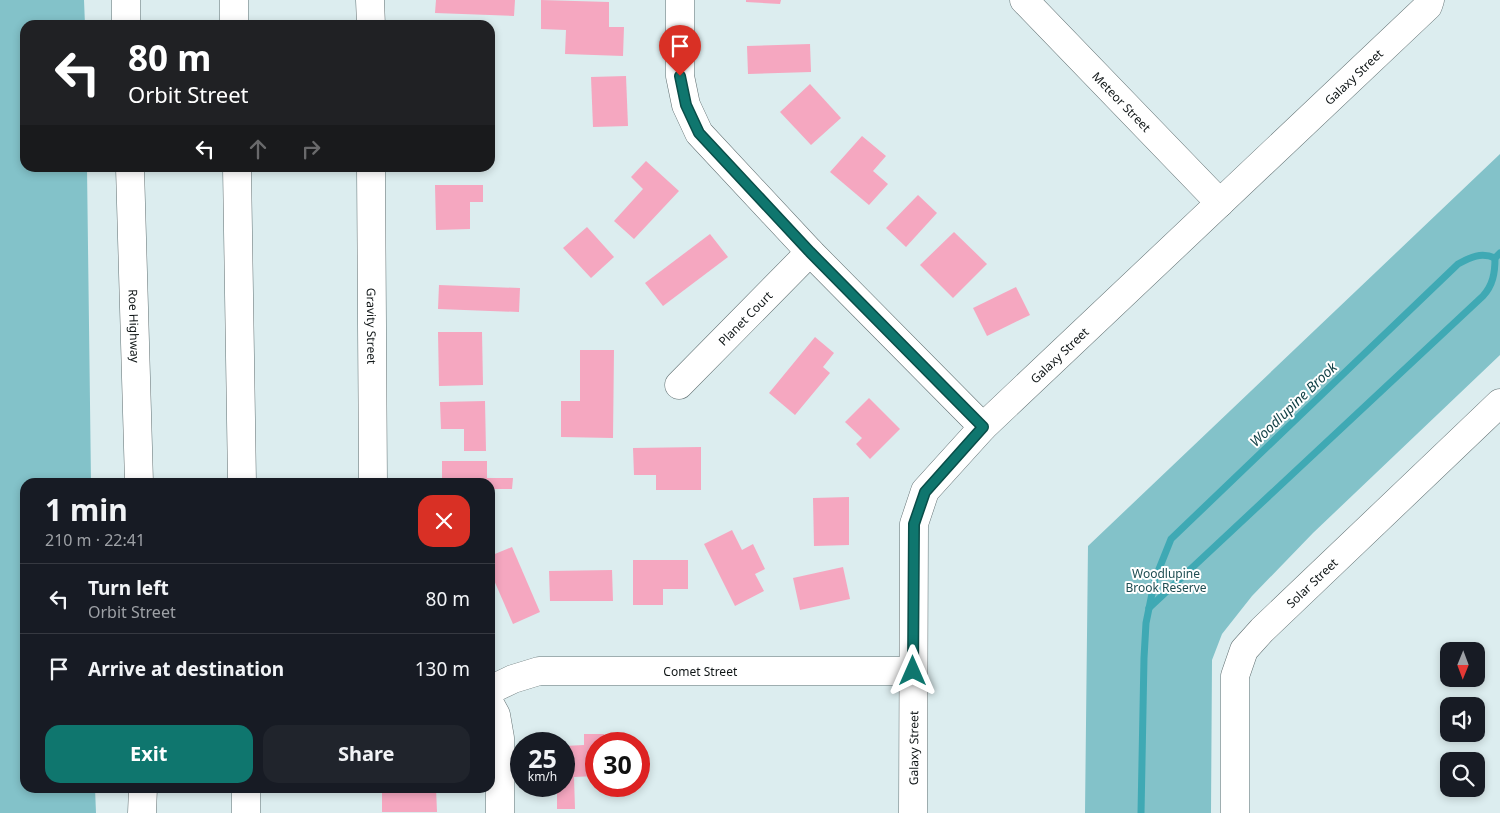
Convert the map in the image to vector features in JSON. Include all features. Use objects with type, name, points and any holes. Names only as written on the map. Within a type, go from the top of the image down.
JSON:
[{"type":"main road","points":[[126,0],[126,20]]},
{"type":"main road","points":[[234,0],[234,20]]},
{"type":"main road","points":[[370,0],[371,20]]},
{"type":"main road","points":[[680,0],[680,76],[686,105],[699,133],[810,252],[983,427]]},
{"type":"main road","name":"Meteor Street","points":[[1024,0],[1220,204]]},
{"type":"main road","name":"Galaxy Street","points":[[913,813],[914,524],[925,492],[983,427],[1428,6],[1430,0]]},
{"type":"main road","name":"Roe Highway","points":[[130,172],[139,478]]},
{"type":"main road","points":[[237,172],[242,478]]},
{"type":"main road","name":"Gravity Street","points":[[371,172],[372,478]]},
{"type":"main road","name":"Planet Court","points":[[679,385],[810,252]]},
{"type":"main road","name":"Solar Street","points":[[1235,813],[1235,676],[1244,650],[1262,630],[1500,403]]},
{"type":"main road","name":"Comet Street","points":[[495,688],[513,679],[540,671],[913,671]]},
{"type":"main road","points":[[495,713],[500,738],[500,813]]},
{"type":"main road","points":[[142,813],[143,793]]},
{"type":"main road","points":[[246,793],[246,813]]},
{"type":"green space","points":[[0,0],[84,0],[85,20],[20,20],[20,172],[87,172],[91,478],[20,478],[20,793],[95,793],[96,813],[0,813]]},
{"type":"green space","name":"Woodlupine Brook Reserve","points":[[1500,154],[1500,355],[1313,533],[1252,596],[1222,634],[1212,660],[1211,813],[1085,813],[1088,546]]},
{"type":"building","points":[[436,0],[515,0],[514,16],[435,13]]},
{"type":"building","points":[[541,0],[609,2],[609,27],[624,27],[623,56],[565,54],[566,30],[541,29]]},
{"type":"building","points":[[746,0],[781,0],[780,4],[746,2]]},
{"type":"building","points":[[810,44],[811,72],[748,74],[747,46]]},
{"type":"building","points":[[626,76],[628,126],[593,127],[591,77]]},
{"type":"building","points":[[810,84],[841,118],[811,145],[780,112]]},
{"type":"building","points":[[862,136],[886,156],[873,171],[888,184],[869,205],[830,172]]},
{"type":"building","points":[[646,161],[679,191],[634,239],[614,221],[643,189],[631,177]]},
{"type":"building","points":[[435,185],[483,185],[483,202],[470,202],[470,229],[436,230]]},
{"type":"building","points":[[918,195],[937,213],[906,247],[886,228]]},
{"type":"building","points":[[587,227],[614,257],[591,278],[563,248]]},
{"type":"building","points":[[954,232],[987,264],[953,298],[920,265]]},
{"type":"building","points":[[710,234],[728,257],[663,306],[645,283]]},
{"type":"building","points":[[439,285],[520,288],[519,312],[438,309]]},
{"type":"building","points":[[1016,287],[1030,315],[987,336],[973,308]]},
{"type":"building","points":[[438,332],[482,332],[483,385],[439,386]]},
{"type":"building","points":[[815,337],[834,353],[823,367],[830,373],[795,415],[769,393]]},
{"type":"building","points":[[580,350],[614,350],[613,438],[561,437],[561,401],[580,401]]},
{"type":"building","points":[[869,398],[900,429],[870,459],[856,444],[862,438],[845,422]]},
{"type":"building","points":[[485,401],[486,451],[464,451],[464,429],[441,429],[440,402]]},
{"type":"building","points":[[701,447],[701,490],[656,490],[656,475],[634,475],[633,448]]},
{"type":"building","points":[[442,461],[487,461],[487,478],[442,478]]},
{"type":"building","points":[[495,478],[513,478],[512,489],[495,489]]},
{"type":"building","points":[[849,497],[849,545],[814,546],[813,498]]},
{"type":"building","points":[[732,530],[742,550],[753,544],[765,569],[755,574],[764,591],[735,606],[704,544]]},
{"type":"building","points":[[512,547],[540,612],[513,624],[495,583],[495,554]]},
{"type":"building","points":[[633,560],[688,560],[688,589],[663,589],[663,605],[633,605]]},
{"type":"building","points":[[843,567],[850,599],[800,610],[793,578]]},
{"type":"building","points":[[612,570],[613,601],[550,601],[549,571]]},
{"type":"building","points":[[585,734],[585,776],[575,777],[575,745],[584,745]]},
{"type":"building","points":[[382,793],[436,793],[437,812],[382,812]]},
{"type":"building","points":[[557,797],[575,797],[575,809],[557,809]]},
{"type":"waterway","name":"Woodlupine Brook","points":[[1149,608],[1483,296],[1494,274],[1495,258],[1500,253]]},
{"type":"waterway","name":"Woodlupine Brook","points":[[1141,813],[1146,623],[1155,579],[1171,539],[1458,264],[1476,256],[1485,255],[1495,258]]},
{"type":"route","points":[[680,76],[686,105],[699,133],[810,252],[983,427],[925,492],[914,524],[913,671]]}]
